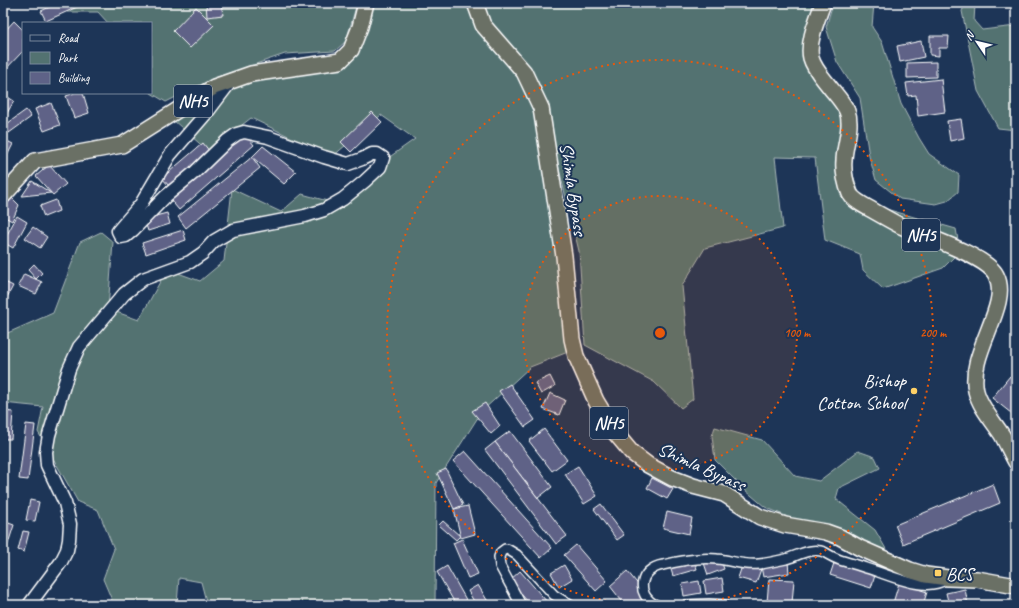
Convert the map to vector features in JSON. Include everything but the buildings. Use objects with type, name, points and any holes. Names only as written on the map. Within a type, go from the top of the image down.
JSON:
[{"type":"highway","name":"NH5","points":[[3,196],[35,161],[122,145],[214,88],[231,81],[251,74],[340,61],[351,50],[360,27],[366,3]]},
{"type":"highway","name":"Shimla Bypass","points":[[475,3],[483,25],[524,72],[541,108],[564,256],[572,339],[576,356],[596,401],[616,434],[632,453],[648,465],[672,478],[693,486],[724,494],[760,517],[785,525],[826,532],[840,537],[860,548],[910,570],[926,575],[948,578],[977,579],[1016,586]]},
{"type":"highway","name":"NH5","points":[[823,3],[810,47],[811,58],[816,68],[844,106],[848,115],[849,123],[843,162],[847,187],[851,196],[860,203],[899,225],[977,257],[993,270],[997,276],[999,285],[997,307],[979,353],[976,366],[976,390],[980,401],[1016,462]]},
{"type":"street","points":[[29,605],[61,562],[67,550],[69,540],[70,524],[65,502],[47,465],[46,452],[51,429],[74,356],[79,347],[124,294],[133,286],[143,280],[190,262],[200,256],[214,241],[233,230],[305,216],[324,210],[348,195],[382,164],[383,158],[377,154],[372,154],[348,164],[268,137],[244,132],[237,134],[227,141],[195,172],[166,196],[134,230],[122,237],[118,234],[118,231],[140,204],[170,155],[209,110],[231,81]]},
{"type":"street","points":[[521,605],[500,566],[499,557],[501,552],[505,549],[517,556],[554,595],[570,605]]},
{"type":"street","points":[[656,605],[651,603],[643,591],[642,581],[647,572],[654,567],[662,565],[708,558],[758,564],[783,560],[816,551],[823,552],[840,560],[914,583],[933,584],[948,578]]},
{"type":"street","points":[[686,605],[725,605]]},
{"type":"green space","points":[[66,3],[357,3],[346,41],[335,51],[285,54],[212,79],[166,102],[152,94],[152,22],[107,22],[98,12],[67,12]]},
{"type":"green space","points":[[369,3],[473,3],[523,74],[539,109],[572,255],[578,348],[530,367],[482,411],[436,483],[435,605],[207,605],[201,582],[179,578],[177,605],[114,605],[103,579],[114,549],[98,510],[78,502],[38,432],[43,407],[3,403],[3,335],[53,313],[80,242],[101,232],[113,242],[108,309],[139,320],[167,269],[200,281],[224,261],[232,189],[281,212],[302,194],[331,202],[343,190],[415,139],[381,115],[332,157],[251,118],[208,151],[173,120],[215,89],[341,63]]},
{"type":"green space","points":[[478,3],[816,3],[809,50],[850,121],[850,166],[859,193],[886,209],[956,229],[960,251],[943,268],[883,289],[863,270],[860,254],[825,240],[815,158],[775,157],[783,228],[705,248],[682,286],[693,399],[681,408],[654,382],[585,345],[579,251],[544,107],[486,23]]},
{"type":"green space","points":[[833,3],[874,3],[872,27],[882,42],[901,104],[929,154],[959,175],[958,192],[947,201],[936,204],[900,199],[876,180],[869,156],[860,98],[837,62],[826,27]]},
{"type":"green space","points":[[975,5],[974,21],[982,30],[1016,26],[1016,130],[998,128],[978,91],[962,11],[964,7]]},
{"type":"green space","points":[[715,427],[762,440],[795,476],[819,481],[858,451],[875,457],[880,468],[839,488],[836,499],[875,530],[886,549],[871,553],[765,507],[745,490],[715,460],[712,436]]},
{"type":"place","name":"Bishop Cotton School","points":[[914,391]]},
{"type":"place","name":"BCS","points":[[938,573]]}]
